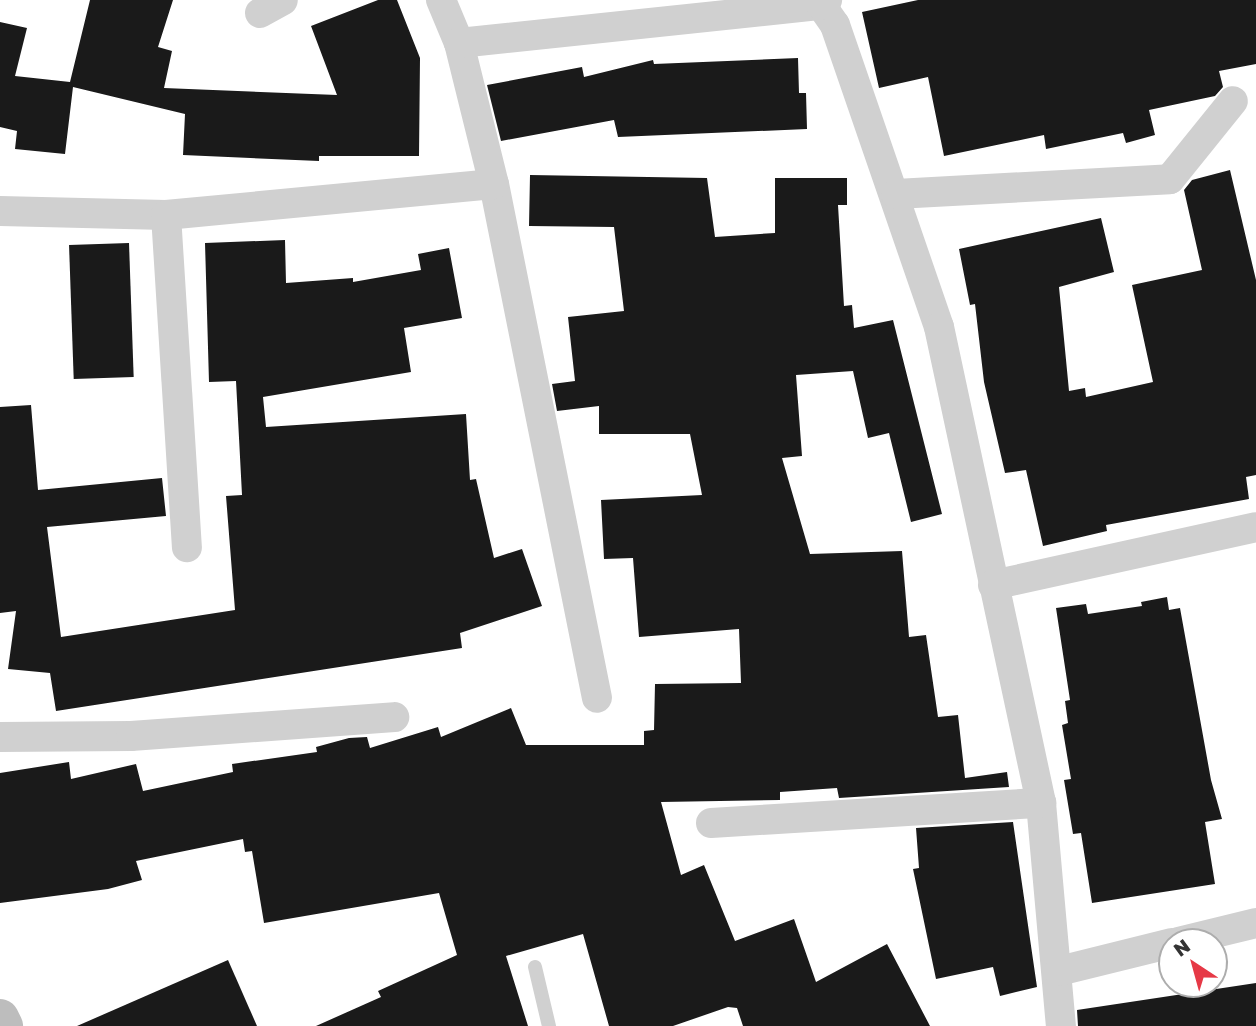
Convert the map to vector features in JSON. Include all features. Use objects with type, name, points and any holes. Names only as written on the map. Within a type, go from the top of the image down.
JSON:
[{"type":"street","points":[[441,0],[460,43],[494,184],[597,698]]},
{"type":"street","points":[[460,43],[824,3],[835,24],[896,194],[939,327],[1041,803],[1059,971],[1061,1026]]},
{"type":"street","points":[[896,194],[1170,179],[1234,101]]},
{"type":"street","points":[[0,211],[166,215],[494,184]]},
{"type":"street","points":[[166,215],[187,547]]},
{"type":"street","points":[[993,585],[1256,527]]},
{"type":"street","points":[[0,737],[131,736],[394,717]]},
{"type":"street","points":[[712,823],[1041,803]]},
{"type":"street","points":[[1228,930],[1256,923]]},
{"type":"street","points":[[1059,971],[1158,946]]},
{"type":"lane","points":[[535,967],[549,1026]]},
{"type":"building","points":[[90,0],[173,0],[158,47],[172,51],[164,88],[337,95],[311,26],[378,0],[397,0],[420,58],[419,156],[319,156],[319,161],[183,155],[185,114],[73,87],[65,154],[15,149],[17,131],[0,127],[0,22],[27,28],[15,76],[70,82]]},
{"type":"building","points":[[918,0],[1256,0],[1256,64],[1219,71],[1223,87],[1215,96],[1149,110],[1155,135],[1126,143],[1123,133],[1046,149],[1044,135],[944,156],[928,77],[879,88],[862,12]]},
{"type":"building","points":[[798,58],[799,93],[806,93],[807,129],[618,137],[614,120],[501,141],[487,85],[582,67],[584,77],[653,60],[654,64]]},
{"type":"building","points":[[1230,170],[1256,280],[1256,475],[1246,477],[1249,499],[1106,525],[1107,531],[1043,546],[1026,470],[1005,473],[984,382],[975,304],[970,305],[959,249],[1101,218],[1114,272],[1059,287],[1069,391],[1085,388],[1086,397],[1153,382],[1132,285],[1202,270],[1184,190],[1192,180]]},
{"type":"building","points":[[530,175],[707,178],[715,237],[775,233],[775,178],[847,178],[847,205],[838,205],[844,306],[852,305],[854,328],[893,320],[942,514],[911,522],[889,433],[868,438],[853,371],[796,375],[802,456],[782,458],[810,554],[902,551],[909,637],[926,635],[938,717],[958,715],[965,778],[1007,772],[1009,787],[839,798],[837,788],[780,792],[780,800],[661,802],[681,875],[704,865],[735,941],[794,919],[816,982],[887,944],[930,1026],[743,1026],[737,1008],[728,1007],[673,1026],[609,1026],[583,934],[506,956],[528,1026],[316,1026],[381,997],[378,991],[457,955],[439,893],[264,923],[252,851],[245,852],[243,839],[136,861],[142,880],[108,889],[0,903],[0,773],[69,762],[71,779],[136,764],[143,791],[233,772],[232,764],[317,752],[316,747],[349,738],[367,737],[370,748],[438,727],[441,737],[511,708],[526,745],[644,745],[644,731],[654,730],[655,684],[741,683],[739,629],[639,637],[633,558],[604,559],[601,500],[702,495],[690,434],[599,434],[599,406],[557,411],[552,384],[575,381],[568,317],[624,311],[614,227],[529,226]]},
{"type":"building","points":[[285,240],[286,283],[353,278],[353,282],[421,270],[418,254],[449,248],[462,318],[404,328],[411,372],[263,397],[266,427],[466,414],[470,480],[476,479],[494,558],[522,549],[542,606],[460,633],[462,648],[56,711],[50,673],[8,669],[16,611],[0,613],[0,407],[31,405],[38,490],[162,478],[166,516],[47,527],[61,637],[235,610],[226,496],[242,495],[236,381],[209,382],[205,243]]},
{"type":"building","points":[[129,243],[134,377],[74,379],[69,245]]},
{"type":"building","points":[[1167,597],[1169,610],[1180,608],[1211,780],[1222,819],[1205,822],[1215,884],[1092,903],[1081,833],[1073,834],[1064,780],[1071,779],[1062,725],[1068,723],[1065,701],[1070,700],[1056,608],[1086,604],[1088,614],[1142,606],[1141,602]]},
{"type":"building","points":[[1013,822],[1037,987],[1000,996],[993,967],[936,979],[913,869],[919,868],[916,828]]},
{"type":"building","points":[[228,960],[257,1026],[77,1026]]},
{"type":"building","points":[[1256,983],[1256,1026],[1078,1026],[1077,1010],[1158,998],[1228,998],[1228,987]]}]
